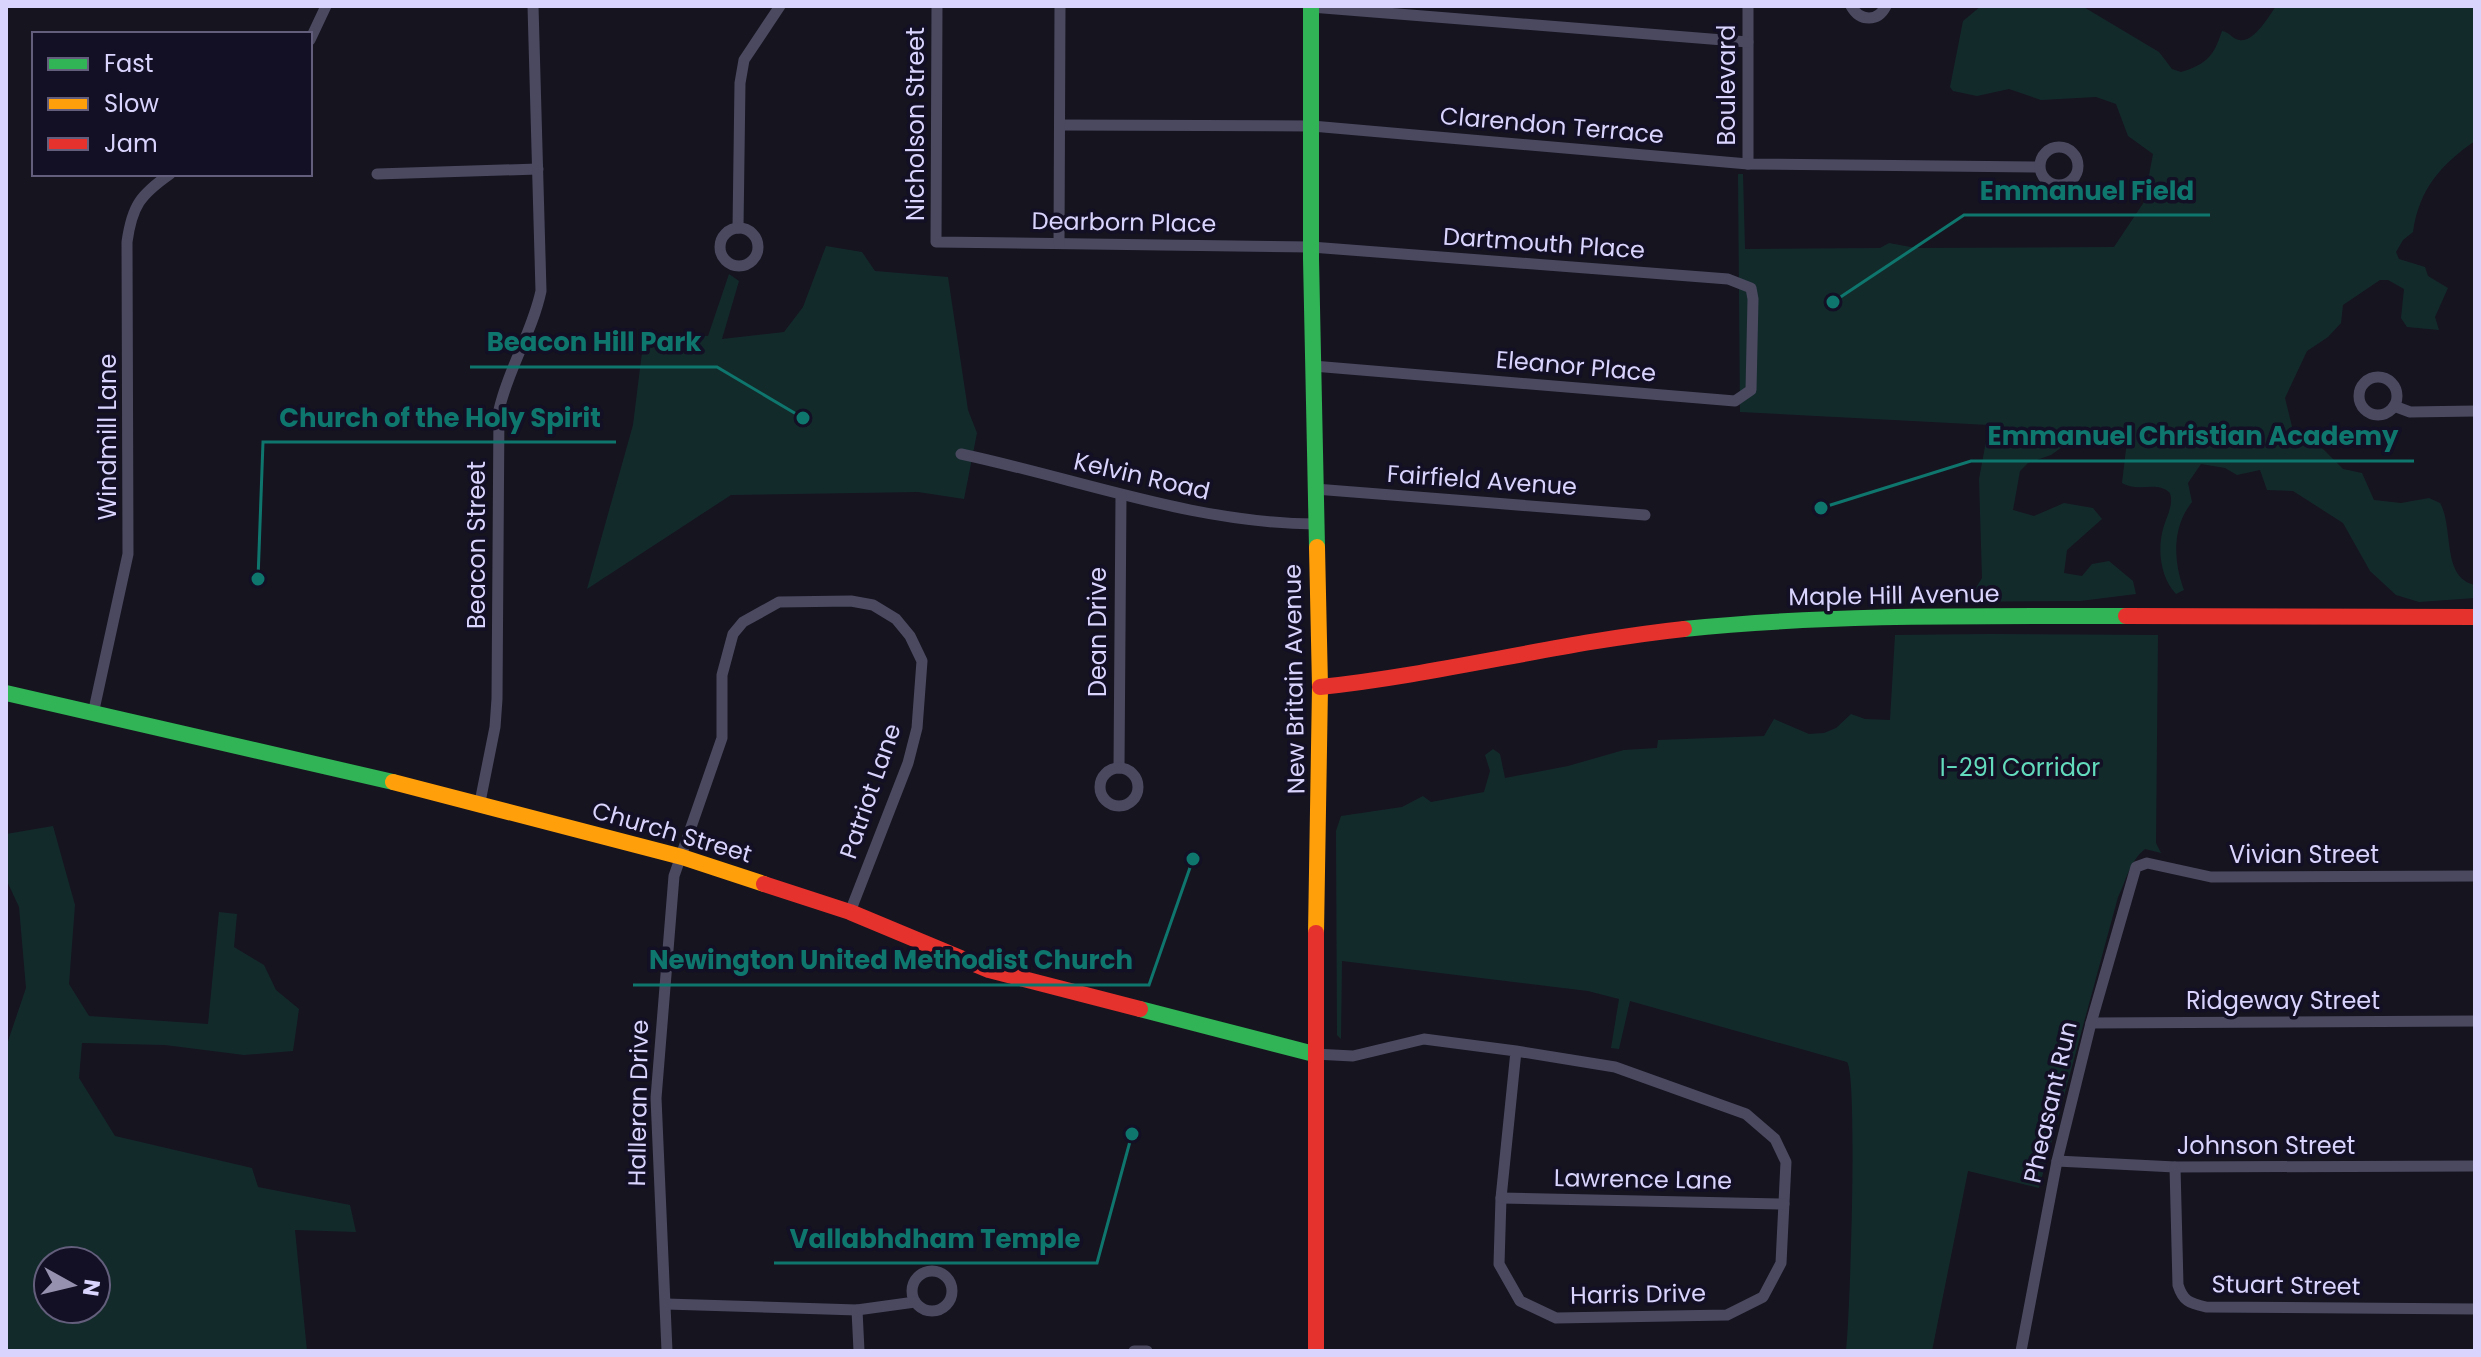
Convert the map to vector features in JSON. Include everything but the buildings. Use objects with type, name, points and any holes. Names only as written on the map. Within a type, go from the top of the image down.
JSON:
[{"type":"main road","name":"New Britain Avenue","points":[[1311,6],[1311,247],[1320,687],[1314,1054],[1316,1351]]},
{"type":"main road","name":"Maple Hill Avenue","points":[[1320,687],[1386,680],[1630,635],[1753,622],[1913,616],[2475,617]]},
{"type":"main road","name":"Church Street","points":[[6,693],[480,802],[682,857],[850,912],[989,970],[1314,1054]]},
{"type":"street","points":[[312,36],[326,6]]},
{"type":"street","name":"Beacon Street","points":[[480,802],[495,727],[497,699],[499,410],[504,386],[536,316],[541,291],[533,6]]},
{"type":"street","points":[[738,228],[740,83],[744,60],[780,6]]},
{"type":"street","name":"Nicholson Street","points":[[936,242],[937,6]]},
{"type":"street","points":[[1059,243],[1060,6]]},
{"type":"street","points":[[1311,6],[1748,42]]},
{"type":"street","name":"Boulevard","points":[[1748,6],[1748,164]]},
{"type":"street","points":[[1851,6],[1858,16],[1869,19],[1879,15],[1886,6]]},
{"type":"street","name":"Clarendon Terrace","points":[[1060,125],[1312,126],[1748,164],[2039,167]]},
{"type":"street","points":[[377,174],[538,169]]},
{"type":"street","name":"Windmill Lane","points":[[93,714],[128,554],[127,242],[130,219],[138,200],[168,176]]},
{"type":"street","name":"Dearborn Place","points":[[936,242],[1311,247]]},
{"type":"street","name":"Dartmouth Place","points":[[1311,247],[1728,279],[1751,288],[1753,309]]},
{"type":"street","name":"Eleanor Place","points":[[1313,366],[1735,401],[1751,390],[1753,309]]},
{"type":"street","points":[[2394,406],[2410,412],[2475,411]]},
{"type":"street","name":"Kelvin Road","points":[[961,454],[1121,496],[1246,522],[1315,524]]},
{"type":"street","name":"Fairfield Avenue","points":[[1315,489],[1645,515]]},
{"type":"street","name":"Dean Drive","points":[[1119,768],[1121,496]]},
{"type":"street","name":"Patriot Lane","points":[[682,857],[722,738],[722,675],[733,634],[743,622],[779,602],[851,601],[873,605],[896,619],[910,636],[922,661],[921,691],[908,763],[850,912]]},
{"type":"street","name":"Halleran Drive","points":[[667,1351],[656,1098],[666,937],[674,876],[682,857]]},
{"type":"street","name":"Vivian Street","points":[[2136,867],[2140,863],[2157,864],[2211,877],[2475,876]]},
{"type":"street","name":"Pheasant Run","points":[[2021,1351],[2057,1161],[2091,1023],[2136,867]]},
{"type":"street","name":"Ridgeway Street","points":[[2091,1023],[2475,1021]]},
{"type":"street","name":"Harris Drive","points":[[1314,1054],[1353,1056],[1424,1039],[1516,1051],[1615,1067],[1746,1114],[1775,1139],[1786,1162],[1781,1263],[1763,1297],[1727,1315],[1556,1318],[1520,1301],[1499,1264],[1501,1198],[1516,1051]]},
{"type":"street","name":"Johnson Street","points":[[2057,1161],[2175,1167],[2475,1166]]},
{"type":"street","name":"Stuart Street","points":[[2175,1167],[2178,1285],[2182,1299],[2189,1303],[2206,1307],[2475,1309]]},
{"type":"street","name":"Lawrence Lane","points":[[1501,1198],[1784,1204]]},
{"type":"street","points":[[666,1304],[857,1310],[915,1302]]},
{"type":"street","points":[[857,1310],[859,1351]]},
{"type":"street","points":[[1134,1351],[1147,1351]]},
{"type":"green space","points":[[1981,6],[2082,6],[2159,52],[2172,69],[2181,72],[2209,58],[2222,31],[2239,40],[2250,37],[2276,6],[2475,6],[2475,141],[2451,159],[2433,180],[2420,203],[2413,232],[2403,240],[2396,252],[2399,259],[2425,267],[2428,276],[2448,288],[2435,317],[2439,330],[2407,327],[2401,318],[2404,289],[2388,280],[2380,280],[2343,305],[2341,323],[2328,337],[2307,351],[2285,398],[2295,439],[2323,449],[2343,469],[2362,473],[2374,500],[2401,503],[2429,498],[2440,503],[2457,573],[2475,585],[2475,598],[2419,602],[2396,595],[2370,571],[2343,523],[2293,491],[2267,490],[2260,470],[2237,475],[2225,468],[2201,464],[2188,483],[2192,502],[2178,533],[2176,556],[2184,590],[2176,594],[2167,580],[2161,555],[2161,537],[2170,507],[2170,493],[2159,487],[2134,487],[2122,483],[2127,441],[2085,437],[2072,440],[2051,455],[2028,463],[2020,471],[2013,510],[2034,516],[2064,503],[2093,508],[2102,519],[2067,550],[2064,573],[2082,576],[2092,564],[2109,561],[2133,581],[2136,594],[2080,601],[1936,602],[1935,593],[1974,591],[1982,578],[1979,479],[1989,425],[1740,412],[1738,174],[1743,174],[1745,249],[1880,248],[1889,243],[1916,248],[2114,247],[2144,202],[2153,154],[2128,136],[2116,104],[2096,97],[2041,100],[2009,89],[1977,96],[1953,91],[1950,87],[1963,21]]},
{"type":"green space","points":[[826,246],[862,252],[875,271],[948,277],[968,410],[977,433],[964,499],[918,492],[731,495],[587,589],[633,425],[644,336],[708,336],[729,274],[739,281],[722,339],[784,332],[803,307]]},
{"type":"green space","name":"I-291 Corridor","points":[[1895,635],[2158,635],[2156,843],[2161,853],[2145,849],[2140,854],[2118,897],[2039,1188],[1968,1171],[1932,1351],[1846,1351],[1853,1151],[1847,1062],[1630,1001],[1619,1049],[1611,1048],[1619,999],[1588,991],[1342,961],[1341,1039],[1337,1035],[1336,831],[1341,816],[1402,807],[1423,796],[1431,802],[1484,792],[1490,771],[1485,755],[1493,749],[1500,754],[1505,778],[1568,766],[1624,750],[1657,748],[1658,740],[1764,736],[1774,719],[1809,734],[1836,728],[1851,714],[1865,719],[1890,720]]},
{"type":"green space","points":[[53,826],[75,905],[69,984],[89,1016],[208,1024],[219,912],[237,914],[234,947],[264,965],[276,990],[299,1009],[293,1051],[244,1055],[165,1045],[82,1043],[79,1078],[115,1136],[252,1168],[258,1187],[350,1205],[356,1232],[295,1230],[307,1351],[6,1351],[6,1047],[26,988],[19,907],[6,879],[6,834]]},
{"type":"traffic: fast","points":[[1311,6],[1311,259],[1317,547]]},
{"type":"traffic: fast","points":[[1684,629],[1849,618],[2126,616]]},
{"type":"traffic: fast","points":[[6,693],[393,782]]},
{"type":"traffic: fast","points":[[1140,1009],[1314,1054]]},
{"type":"traffic: slow","points":[[1316,933],[1320,687],[1317,547]]},
{"type":"traffic: slow","points":[[393,782],[682,857],[764,884]]},
{"type":"traffic: jam","points":[[2126,616],[2475,617]]},
{"type":"traffic: jam","points":[[1320,687],[1684,629]]},
{"type":"traffic: jam","points":[[764,884],[850,912],[989,970],[1140,1009]]},
{"type":"traffic: jam","points":[[1316,933],[1316,1351]]},
{"type":"place","name":"Emmanuel Field","points":[[1833,302]]},
{"type":"place","name":"Beacon Hill Park","points":[[803,418]]},
{"type":"place","name":"Emmanuel Christian Academy","points":[[1821,508]]},
{"type":"place","name":"Church of the Holy Spirit","points":[[258,579]]},
{"type":"place","name":"Newington United Methodist Church","points":[[1193,859]]},
{"type":"place","name":"Vallabhdham Temple","points":[[1132,1134]]}]
